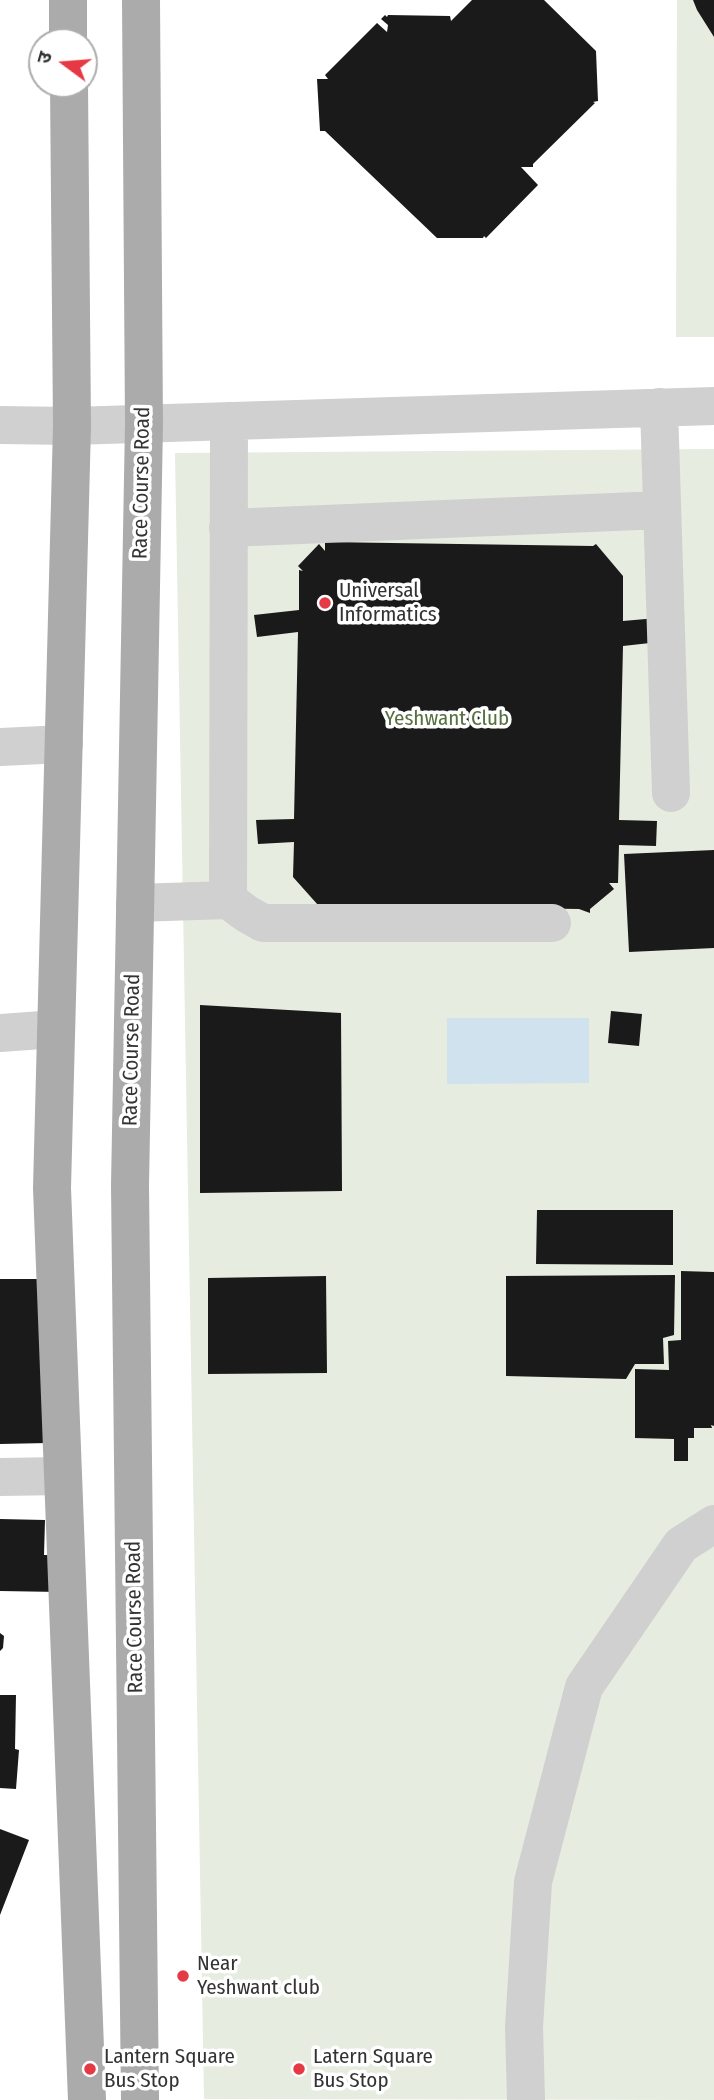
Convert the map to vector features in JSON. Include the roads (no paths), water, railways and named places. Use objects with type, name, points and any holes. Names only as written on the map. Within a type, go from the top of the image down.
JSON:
[{"type":"main road","points":[[68,0],[68,28]]},
{"type":"main road","name":"Race Course Road","points":[[140,2100],[130,1185],[144,424],[141,0]]},
{"type":"main road","points":[[69,98],[72,426],[52,1188],[88,2100]]},
{"type":"street","points":[[0,425],[72,426],[714,406]]},
{"type":"street","points":[[659,407],[671,793]]},
{"type":"street","points":[[228,900],[229,421]]},
{"type":"street","points":[[228,528],[662,510]]},
{"type":"street","points":[[0,747],[64,744]]},
{"type":"street","points":[[135,903],[228,900],[263,923],[552,923]]},
{"type":"street","points":[[0,1033],[56,1029]]},
{"type":"street","points":[[0,1477],[63,1476]]},
{"type":"street","points":[[526,2100],[524,2027],[533,1882],[584,1687],[681,1545],[714,1524]]},
{"type":"water","points":[[447,1018],[589,1018],[589,1083],[447,1084]]},
{"type":"place","name":"Universal Informatics","points":[[325,603]]},
{"type":"place","name":"Near Yeshwant club","points":[[183,1976]]},
{"type":"place","name":"Lantern Square Bus Stop","points":[[90,2069]]},
{"type":"place","name":"Latern Square Bus Stop","points":[[299,2069]]},
{"type":"park label","name":"Yeshwant Club","points":[[447,719]]}]
